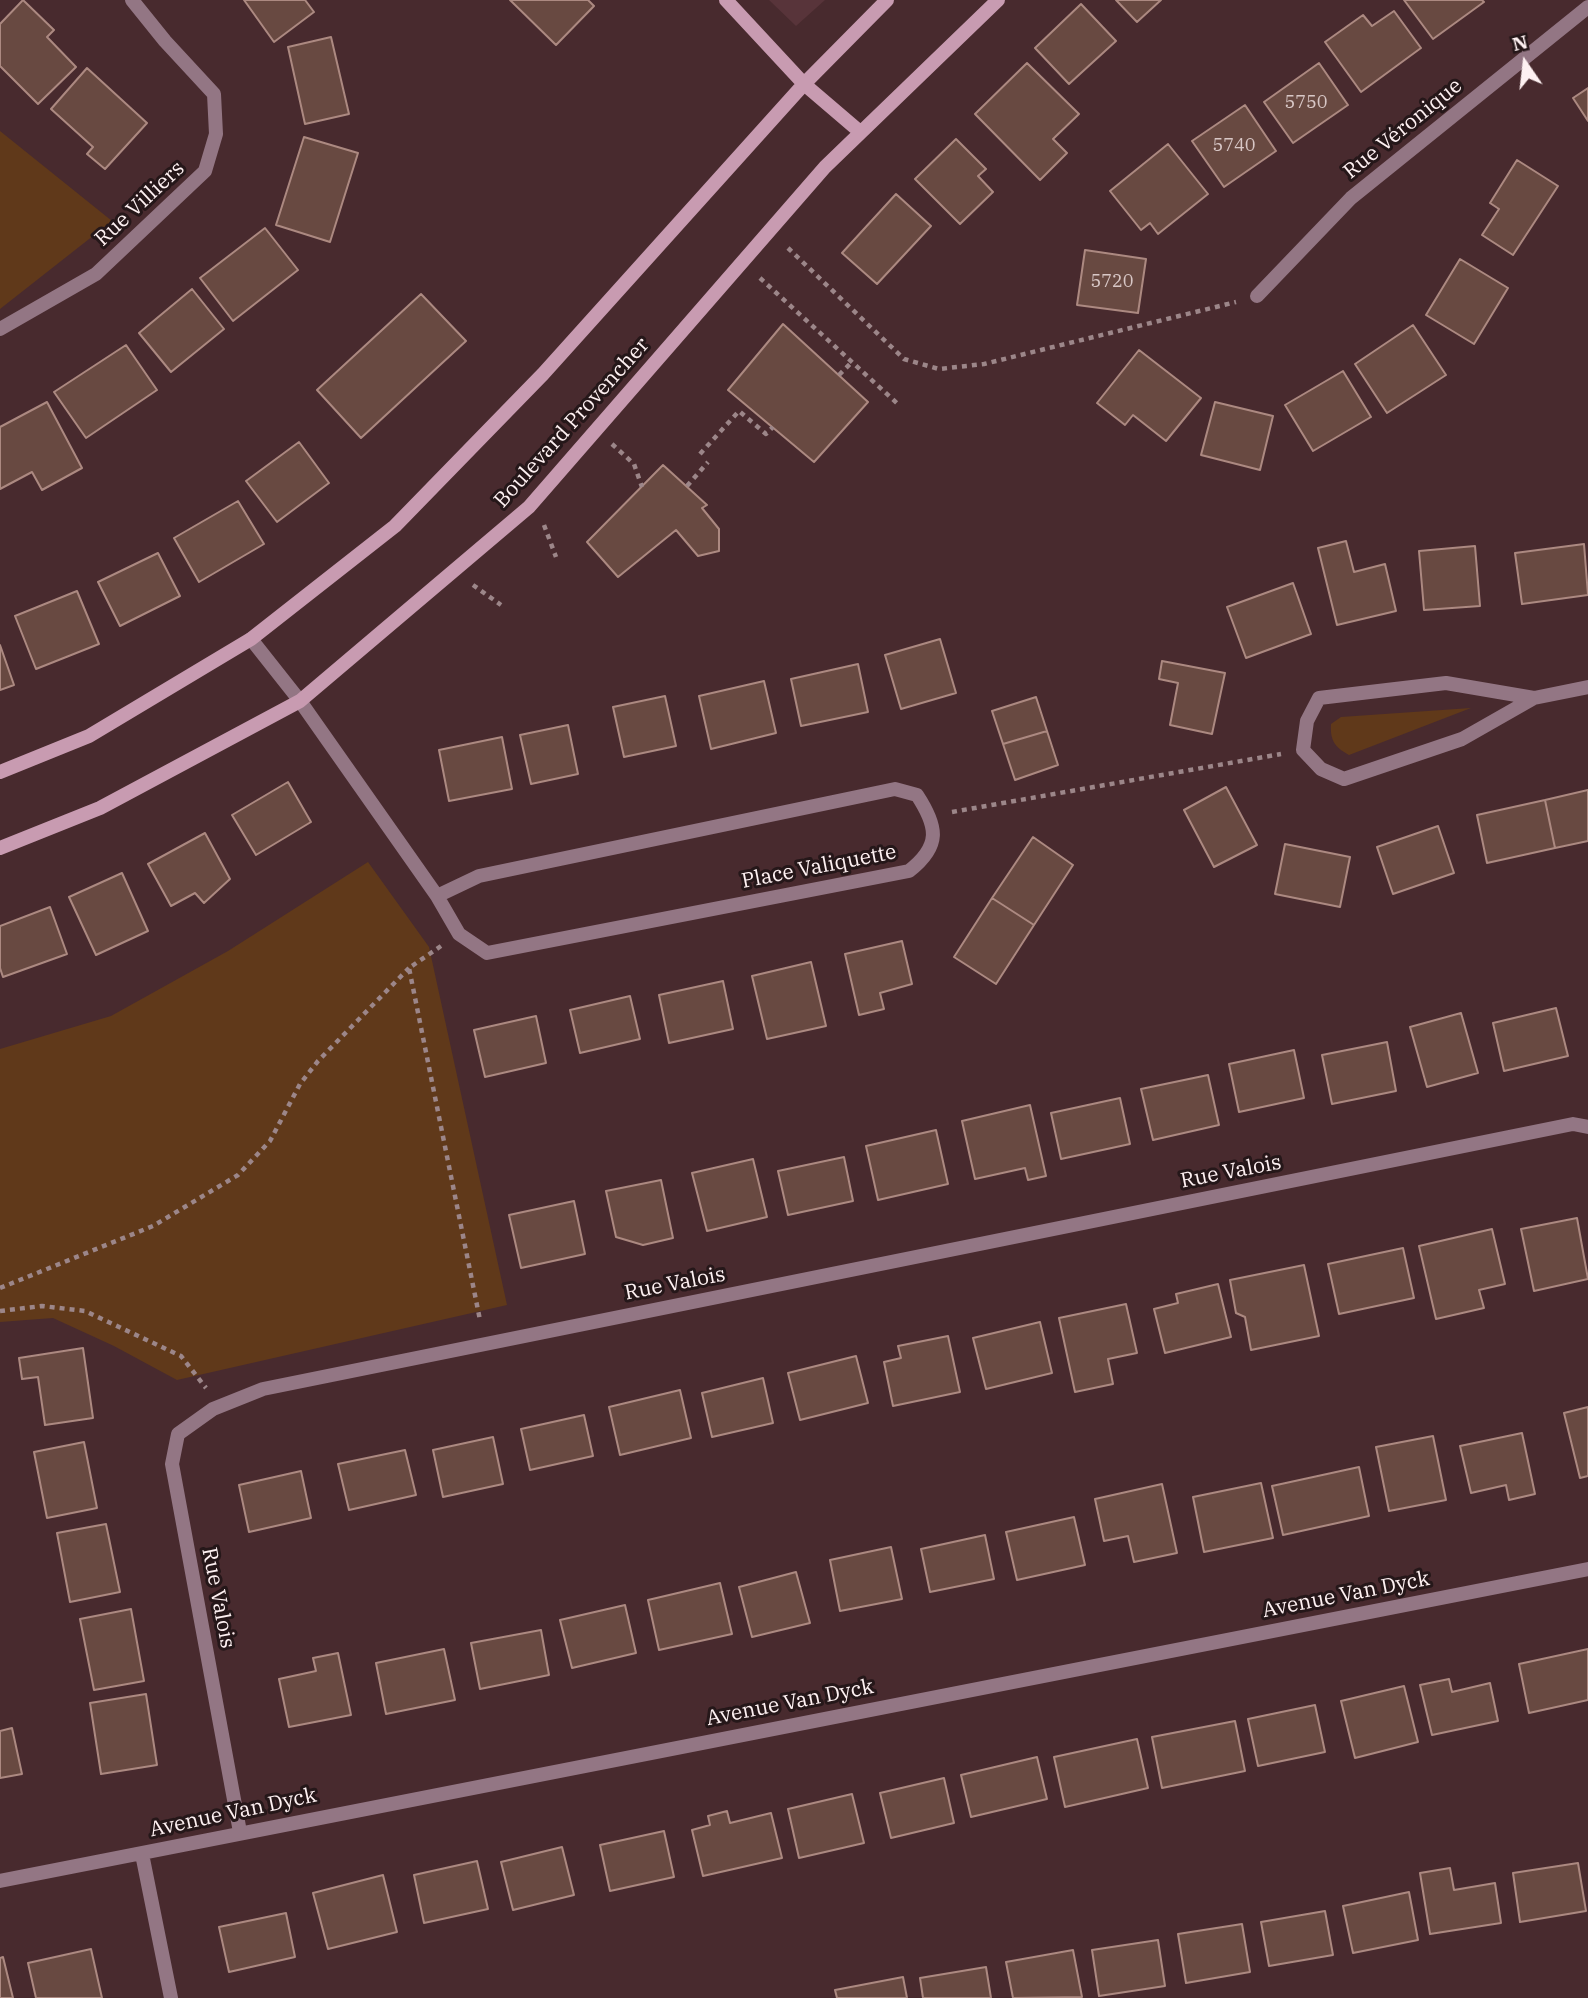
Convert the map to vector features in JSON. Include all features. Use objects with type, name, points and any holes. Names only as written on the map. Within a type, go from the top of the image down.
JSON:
[{"type":"street","name":"Rue Villiers","points":[[0,328],[96,274],[205,171],[216,134],[214,94],[132,0]]},
{"type":"street","points":[[726,0],[804,83],[859,131]]},
{"type":"street","points":[[0,772],[89,736],[251,639],[395,526],[467,454],[804,83],[887,0]]},
{"type":"street","name":"Boulevard Provencher","points":[[0,848],[100,808],[300,701],[453,572],[529,507],[859,131],[998,0]]},
{"type":"street","name":"Rue Véronique","points":[[1257,296],[1350,198],[1588,7]]},
{"type":"street","name":"Place Valiquette","points":[[251,639],[300,701],[436,896],[459,934],[487,953],[909,871],[926,858],[934,839],[930,816]]},
{"type":"street","points":[[1534,698],[1446,683],[1319,698],[1307,721],[1303,750],[1321,769],[1344,779],[1462,739],[1534,698],[1588,687]]},
{"type":"street","points":[[436,896],[479,876],[895,789],[917,795],[930,816]]},
{"type":"street","name":"Rue Valois","points":[[240,1832],[172,1464],[178,1434],[213,1409],[263,1389],[1573,1124],[1588,1127]]},
{"type":"street","name":"Avenue Van Dyck","points":[[0,1881],[1588,1569]]},
{"type":"street","points":[[142,1854],[171,1998]]},
{"type":"path","points":[[788,248],[904,359],[939,369],[984,364],[1257,296]]},
{"type":"path","points":[[759,277],[899,405]]},
{"type":"path","points":[[839,375],[852,362]]},
{"type":"path","points":[[700,454],[740,411],[766,435],[773,427]]},
{"type":"path","points":[[596,429],[634,464],[642,487]]},
{"type":"path","points":[[687,486],[708,462]]},
{"type":"path","points":[[453,572],[501,605]]},
{"type":"path","points":[[930,816],[1303,750]]},
{"type":"path","points":[[0,1288],[153,1226],[238,1175],[270,1141],[300,1084],[318,1061],[409,968],[459,934]]},
{"type":"path","points":[[409,968],[485,1345]]},
{"type":"path","points":[[0,1311],[42,1306],[85,1311],[109,1322],[181,1356],[204,1385],[213,1409]]},
{"type":"shaded area","points":[[769,0],[825,0],[796,26]]},
{"type":"shaded area","points":[[0,131],[112,221],[0,309]]},
{"type":"shaded area","points":[[1471,708],[1349,755],[1337,746],[1331,735],[1331,724],[1341,717]]},
{"type":"shaded area","points":[[368,862],[429,947],[507,1305],[177,1380],[114,1346],[53,1318],[0,1322],[0,1049],[111,1016],[228,951]]},
{"type":"building","points":[[23,0],[54,30],[47,37],[76,67],[38,104],[0,66],[0,24]]},
{"type":"building","points":[[244,0],[305,0],[314,12],[274,42]]},
{"type":"building","points":[[510,0],[588,0],[594,6],[556,45]]},
{"type":"building","points":[[1116,0],[1161,0],[1137,22]]},
{"type":"building","points":[[1404,0],[1482,0],[1484,2],[1433,39]]},
{"type":"building","points":[[1081,4],[1116,41],[1069,84],[1035,48]]},
{"type":"building","points":[[1394,11],[1421,48],[1361,92],[1325,42],[1363,15],[1372,26]]},
{"type":"building","points":[[331,37],[349,114],[305,124],[288,47]]},
{"type":"building","points":[[1027,63],[1079,114],[1053,139],[1067,153],[1040,180],[975,114]]},
{"type":"building","points":[[1319,63],[1348,105],[1293,143],[1264,102]]},
{"type":"building","points":[[87,68],[147,123],[105,169],[87,154],[93,147],[51,109]]},
{"type":"building","points":[[1588,88],[1588,121],[1573,98]]},
{"type":"building","points":[[1245,105],[1276,151],[1224,187],[1192,141]]},
{"type":"building","points":[[304,137],[358,153],[330,242],[276,225]]},
{"type":"building","points":[[956,139],[986,169],[978,176],[993,192],[960,224],[915,179]]},
{"type":"building","points":[[1168,144],[1208,194],[1158,234],[1150,223],[1141,230],[1110,191]]},
{"type":"building","points":[[1517,160],[1558,186],[1513,255],[1482,235],[1499,209],[1490,203]]},
{"type":"building","points":[[896,194],[931,226],[877,284],[842,253]]},
{"type":"building","points":[[265,228],[298,270],[233,321],[200,278]]},
{"type":"building","points":[[1085,250],[1146,259],[1138,313],[1077,305]]},
{"type":"building","points":[[1460,259],[1508,288],[1474,344],[1426,315]]},
{"type":"building","points":[[192,289],[224,329],[171,372],[139,333]]},
{"type":"building","points":[[421,294],[466,341],[361,438],[317,390]]},
{"type":"building","points":[[783,324],[868,402],[814,462],[728,390]]},
{"type":"building","points":[[1413,325],[1446,375],[1387,413],[1355,364]]},
{"type":"building","points":[[126,345],[157,390],[86,438],[54,392]]},
{"type":"building","points":[[1139,350],[1201,398],[1166,441],[1133,415],[1125,425],[1097,403]]},
{"type":"building","points":[[1343,371],[1371,417],[1313,451],[1285,405]]},
{"type":"building","points":[[47,402],[82,468],[42,490],[32,472],[0,489],[0,427]]},
{"type":"building","points":[[1215,402],[1273,416],[1260,470],[1201,455]]},
{"type":"building","points":[[299,442],[329,483],[277,522],[246,481]]},
{"type":"building","points":[[663,465],[707,505],[702,508],[719,529],[719,551],[698,556],[676,530],[618,577],[587,542]]},
{"type":"building","points":[[238,501],[264,544],[199,582],[174,538]]},
{"type":"building","points":[[1346,541],[1354,572],[1385,564],[1396,611],[1337,625],[1318,548]]},
{"type":"building","points":[[1584,544],[1588,595],[1522,604],[1515,553]]},
{"type":"building","points":[[1475,546],[1480,606],[1424,610],[1419,551]]},
{"type":"building","points":[[158,553],[180,596],[120,626],[98,582]]},
{"type":"building","points":[[1293,583],[1311,634],[1246,658],[1227,607]]},
{"type":"building","points":[[77,591],[99,644],[36,669],[15,616]]},
{"type":"building","points":[[940,639],[956,693],[901,709],[885,655]]},
{"type":"building","points":[[0,645],[14,685],[0,690]]},
{"type":"building","points":[[1162,661],[1225,673],[1212,734],[1170,725],[1178,683],[1159,679]]},
{"type":"building","points":[[858,664],[868,712],[801,726],[791,679]]},
{"type":"building","points":[[764,681],[776,733],[711,749],[699,696]]},
{"type":"building","points":[[665,696],[676,746],[624,757],[613,707]]},
{"type":"building","points":[[1036,697],[1047,731],[1003,744],[992,711]]},
{"type":"building","points":[[568,725],[578,774],[531,784],[520,735]]},
{"type":"building","points":[[1047,731],[1058,765],[1015,780],[1003,744]]},
{"type":"building","points":[[502,737],[512,789],[449,801],[439,750]]},
{"type":"building","points":[[288,782],[311,822],[256,855],[232,815]]},
{"type":"building","points":[[1226,787],[1257,845],[1214,867],[1184,810]]},
{"type":"building","points":[[1588,790],[1588,841],[1555,848],[1545,800]]},
{"type":"building","points":[[1545,800],[1555,848],[1487,863],[1477,815]]},
{"type":"building","points":[[1438,826],[1454,873],[1393,894],[1377,847]]},
{"type":"building","points":[[205,833],[230,879],[204,903],[195,893],[171,906],[148,864]]},
{"type":"building","points":[[1033,837],[1073,865],[1034,925],[992,898]]},
{"type":"building","points":[[1285,844],[1350,857],[1340,907],[1275,894]]},
{"type":"building","points":[[122,873],[148,931],[96,955],[69,897]]},
{"type":"building","points":[[992,898],[1034,925],[996,984],[954,957]]},
{"type":"building","points":[[50,907],[67,954],[3,977],[0,968],[0,926]]},
{"type":"building","points":[[902,941],[912,984],[880,993],[884,1009],[859,1015],[845,954]]},
{"type":"building","points":[[811,962],[826,1026],[767,1039],[752,976]]},
{"type":"building","points":[[723,981],[733,1029],[669,1043],[659,995]]},
{"type":"building","points":[[630,996],[640,1039],[580,1053],[570,1010]]},
{"type":"building","points":[[1556,1008],[1568,1056],[1504,1071],[1493,1023]]},
{"type":"building","points":[[1461,1013],[1478,1073],[1427,1087],[1410,1027]]},
{"type":"building","points":[[536,1016],[546,1063],[485,1077],[474,1030]]},
{"type":"building","points":[[1387,1042],[1396,1091],[1332,1104],[1322,1055]]},
{"type":"building","points":[[1294,1050],[1304,1098],[1239,1112],[1229,1064]]},
{"type":"building","points":[[1208,1075],[1219,1125],[1153,1140],[1141,1089]]},
{"type":"building","points":[[1120,1098],[1130,1144],[1061,1159],[1051,1113]]},
{"type":"building","points":[[1030,1105],[1046,1176],[1028,1180],[1025,1168],[975,1179],[962,1121]]},
{"type":"building","points":[[936,1130],[948,1184],[878,1200],[866,1146]]},
{"type":"building","points":[[844,1157],[853,1201],[788,1215],[778,1171]]},
{"type":"building","points":[[753,1159],[767,1217],[707,1231],[692,1173]]},
{"type":"building","points":[[661,1180],[673,1238],[643,1245],[616,1237],[606,1191]]},
{"type":"building","points":[[574,1201],[585,1254],[521,1268],[509,1215]]},
{"type":"building","points":[[1577,1218],[1588,1279],[1534,1291],[1521,1229]]},
{"type":"building","points":[[1492,1229],[1505,1284],[1479,1290],[1484,1308],[1436,1319],[1419,1246]]},
{"type":"building","points":[[1403,1248],[1414,1298],[1339,1314],[1328,1264]]},
{"type":"building","points":[[1304,1265],[1319,1336],[1251,1350],[1245,1317],[1236,1313],[1230,1280]]},
{"type":"building","points":[[1218,1284],[1231,1337],[1165,1353],[1154,1309],[1178,1303],[1176,1294]]},
{"type":"building","points":[[1126,1304],[1137,1353],[1108,1359],[1113,1384],[1075,1392],[1059,1318]]},
{"type":"building","points":[[1040,1322],[1052,1373],[986,1389],[973,1338]]},
{"type":"building","points":[[948,1336],[960,1392],[893,1406],[884,1362],[901,1358],[898,1346]]},
{"type":"building","points":[[83,1348],[93,1418],[45,1425],[38,1377],[22,1379],[19,1358]]},
{"type":"building","points":[[856,1356],[868,1403],[800,1420],[788,1373]]},
{"type":"building","points":[[763,1378],[773,1423],[712,1437],[702,1393]]},
{"type":"building","points":[[680,1390],[691,1438],[620,1455],[609,1407]]},
{"type":"building","points":[[1588,1407],[1588,1476],[1580,1478],[1564,1413]]},
{"type":"building","points":[[584,1415],[593,1456],[530,1470],[521,1429]]},
{"type":"building","points":[[1522,1433],[1535,1494],[1509,1500],[1506,1485],[1471,1493],[1460,1446]]},
{"type":"building","points":[[1433,1436],[1446,1500],[1389,1511],[1376,1447]]},
{"type":"building","points":[[493,1437],[503,1484],[443,1497],[433,1450]]},
{"type":"building","points":[[84,1442],[97,1508],[47,1518],[34,1452]]},
{"type":"building","points":[[405,1450],[416,1495],[349,1510],[338,1464]]},
{"type":"building","points":[[1359,1467],[1369,1516],[1283,1535],[1272,1486]]},
{"type":"building","points":[[301,1471],[311,1518],[249,1532],[239,1485]]},
{"type":"building","points":[[1261,1483],[1273,1538],[1204,1552],[1193,1497]]},
{"type":"building","points":[[1162,1484],[1177,1553],[1134,1562],[1128,1536],[1104,1541],[1095,1499]]},
{"type":"building","points":[[1074,1517],[1085,1565],[1017,1580],[1006,1532]]},
{"type":"building","points":[[106,1524],[120,1592],[70,1602],[57,1533]]},
{"type":"building","points":[[985,1535],[994,1579],[930,1592],[921,1549]]},
{"type":"building","points":[[891,1547],[902,1599],[840,1611],[830,1560]]},
{"type":"building","points":[[796,1572],[810,1623],[752,1637],[739,1587]]},
{"type":"building","points":[[720,1583],[732,1634],[659,1650],[648,1600]]},
{"type":"building","points":[[625,1605],[636,1653],[572,1668],[560,1620]]},
{"type":"building","points":[[131,1609],[144,1681],[94,1690],[80,1619]]},
{"type":"building","points":[[541,1630],[549,1675],[480,1689],[471,1643]]},
{"type":"building","points":[[444,1649],[455,1700],[386,1714],[376,1663]]},
{"type":"building","points":[[1588,1649],[1588,1700],[1529,1713],[1519,1664]]},
{"type":"building","points":[[338,1653],[351,1715],[289,1727],[279,1679],[316,1671],[313,1658]]},
{"type":"building","points":[[1449,1679],[1452,1692],[1490,1683],[1498,1721],[1432,1735],[1420,1685]]},
{"type":"building","points":[[1404,1686],[1418,1742],[1355,1758],[1341,1701]]},
{"type":"building","points":[[146,1694],[157,1765],[101,1774],[90,1703]]},
{"type":"building","points":[[1315,1705],[1325,1752],[1258,1766],[1248,1719]]},
{"type":"building","points":[[1235,1721],[1245,1771],[1162,1788],[1152,1737]]},
{"type":"building","points":[[12,1728],[22,1774],[0,1778],[0,1731]]},
{"type":"building","points":[[1137,1739],[1148,1788],[1065,1807],[1054,1757]]},
{"type":"building","points":[[1037,1757],[1047,1799],[971,1817],[961,1775]]},
{"type":"building","points":[[944,1778],[954,1823],[891,1838],[880,1793]]},
{"type":"building","points":[[852,1794],[864,1843],[799,1858],[788,1809]]},
{"type":"building","points":[[727,1811],[730,1823],[771,1813],[782,1858],[703,1876],[692,1830],[710,1825],[708,1816]]},
{"type":"building","points":[[664,1831],[674,1877],[610,1891],[600,1845]]},
{"type":"building","points":[[562,1847],[574,1895],[513,1910],[501,1862]]},
{"type":"building","points":[[477,1861],[488,1909],[424,1923],[414,1875]]},
{"type":"building","points":[[1578,1863],[1586,1911],[1520,1922],[1513,1873]]},
{"type":"building","points":[[1450,1868],[1454,1890],[1495,1883],[1501,1923],[1430,1934],[1420,1873]]},
{"type":"building","points":[[383,1875],[397,1932],[328,1949],[313,1893]]},
{"type":"building","points":[[1409,1892],[1418,1940],[1353,1953],[1343,1906]]},
{"type":"building","points":[[1325,1911],[1333,1955],[1269,1966],[1261,1922]]},
{"type":"building","points":[[286,1913],[295,1957],[229,1972],[219,1927]]},
{"type":"building","points":[[1242,1924],[1250,1972],[1186,1983],[1178,1934]]},
{"type":"building","points":[[1158,1940],[1165,1986],[1099,1996],[1092,1950]]},
{"type":"building","points":[[91,1949],[102,1998],[36,1998],[28,1963]]},
{"type":"building","points":[[1073,1950],[1082,1997],[1013,1998],[1006,1962]]},
{"type":"building","points":[[3,1957],[13,1998],[0,1998],[0,1958]]},
{"type":"building","points":[[986,1967],[991,1998],[923,1998],[920,1978]]},
{"type":"building","points":[[903,1977],[907,1998],[837,1998],[835,1990]]}]
